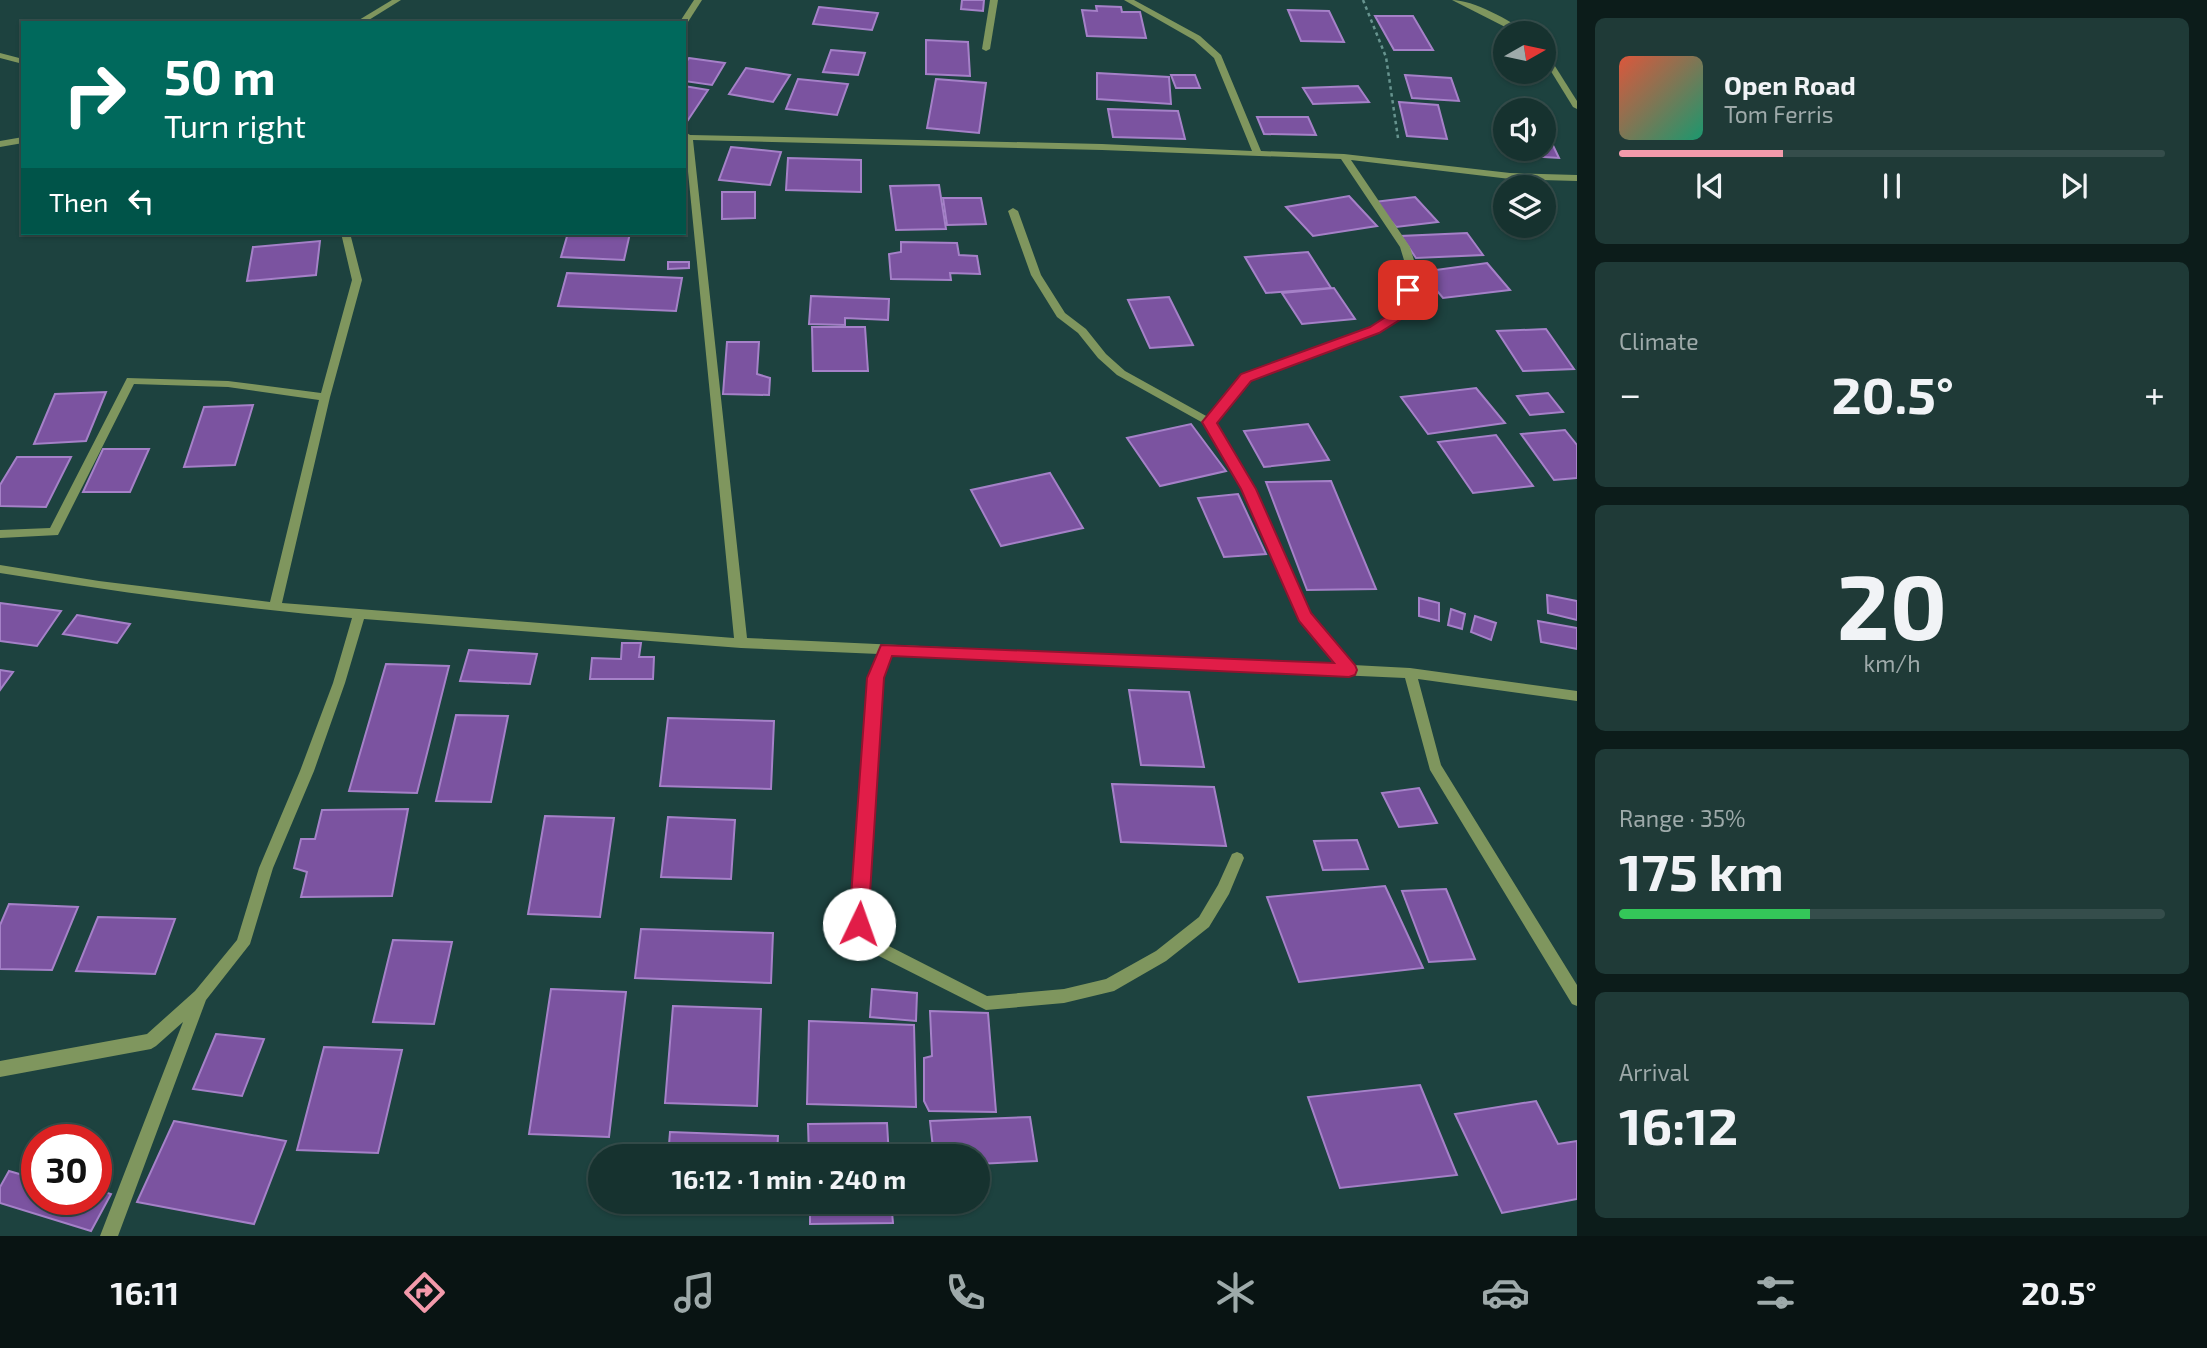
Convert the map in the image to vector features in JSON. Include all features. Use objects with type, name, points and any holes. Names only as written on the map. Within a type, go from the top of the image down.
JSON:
[{"type":"street","points":[[361,21],[397,0]]},
{"type":"street","points":[[684,21],[698,0]]},
{"type":"street","points":[[986,49],[994,0]]},
{"type":"street","points":[[1128,0],[1197,38],[1218,57],[1258,153]]},
{"type":"street","points":[[1456,0],[1502,21]]},
{"type":"street","points":[[0,55],[21,61]]},
{"type":"street","points":[[1556,74],[1577,107]]},
{"type":"street","points":[[741,643],[686,135],[1345,157],[1510,176],[1577,178]]},
{"type":"street","points":[[0,144],[21,140]]},
{"type":"street","points":[[1209,422],[1246,377],[1374,330],[1404,311],[1412,270],[1405,247],[1345,157]]},
{"type":"street","points":[[1013,211],[1036,275],[1061,315],[1082,331],[1102,356],[1121,373],[1209,422],[1249,489],[1305,617],[1349,670]]},
{"type":"street","points":[[275,607],[325,397],[357,280],[346,235]]},
{"type":"street","points":[[0,534],[54,532],[131,380],[228,384],[325,397]]},
{"type":"street","points":[[0,569],[275,607],[741,643],[1410,673],[1577,696]]},
{"type":"street","points":[[0,1069],[151,1041],[200,996],[243,944],[266,868],[307,771],[339,683],[359,613]]},
{"type":"street","points":[[887,650],[875,678],[859,924],[878,948],[986,1003],[1064,996],[1109,986],[1161,956],[1204,922],[1224,890],[1237,858]]},
{"type":"street","points":[[1410,673],[1435,766],[1577,999]]},
{"type":"street","points":[[109,1236],[200,996]]},
{"type":"path","points":[[1363,0],[1386,57],[1395,127],[1403,163]]},
{"type":"building","points":[[962,0],[984,0],[983,11],[961,9]]},
{"type":"building","points":[[1096,6],[1121,7],[1122,12],[1140,12],[1146,38],[1087,36],[1082,10],[1097,11]]},
{"type":"building","points":[[819,7],[878,13],[872,30],[813,24]]},
{"type":"building","points":[[1288,10],[1329,11],[1344,42],[1301,41]]},
{"type":"building","points":[[1375,16],[1413,16],[1433,50],[1394,50]]},
{"type":"building","points":[[926,40],[968,42],[970,76],[926,74]]},
{"type":"building","points":[[831,50],[865,53],[858,75],[823,72]]},
{"type":"building","points":[[689,58],[725,63],[712,85],[686,81],[686,62]]},
{"type":"building","points":[[746,68],[790,75],[773,102],[729,94]]},
{"type":"building","points":[[1097,73],[1169,77],[1171,104],[1097,99]]},
{"type":"building","points":[[1171,75],[1195,75],[1200,88],[1176,88]]},
{"type":"building","points":[[1405,75],[1451,78],[1459,101],[1412,98]]},
{"type":"building","points":[[798,79],[848,84],[837,115],[786,109]]},
{"type":"building","points":[[936,79],[986,83],[979,133],[927,128]]},
{"type":"building","points":[[686,86],[708,90],[686,123]]},
{"type":"building","points":[[1358,86],[1369,102],[1313,104],[1303,88]]},
{"type":"building","points":[[1399,102],[1438,105],[1447,139],[1407,136]]},
{"type":"building","points":[[1108,109],[1178,111],[1185,139],[1113,137]]},
{"type":"building","points":[[1257,117],[1308,117],[1316,135],[1264,134]]},
{"type":"building","points":[[731,147],[781,152],[770,185],[719,180]]},
{"type":"building","points":[[788,158],[861,160],[861,192],[786,190]]},
{"type":"building","points":[[939,185],[946,229],[896,230],[890,186]]},
{"type":"building","points":[[722,192],[755,192],[755,218],[722,219]]},
{"type":"building","points":[[1349,196],[1377,226],[1313,236],[1286,207]]},
{"type":"building","points":[[1415,197],[1438,222],[1396,227],[1374,202]]},
{"type":"building","points":[[943,198],[981,198],[986,224],[947,225]]},
{"type":"building","points":[[1467,233],[1483,255],[1416,258],[1401,236]]},
{"type":"building","points":[[567,235],[630,235],[624,260],[561,257]]},
{"type":"building","points":[[320,241],[316,275],[247,281],[253,247]]},
{"type":"building","points":[[901,242],[957,243],[959,255],[977,256],[980,274],[950,273],[951,280],[891,279],[889,254],[901,252]]},
{"type":"building","points":[[1308,252],[1331,288],[1266,293],[1245,257]]},
{"type":"building","points":[[668,262],[689,262],[689,268],[668,269]]},
{"type":"building","points":[[1487,263],[1510,290],[1443,298],[1421,272]]},
{"type":"building","points":[[567,273],[682,278],[676,311],[558,306]]},
{"type":"building","points":[[1334,288],[1355,319],[1302,324],[1282,293]]},
{"type":"building","points":[[811,296],[889,299],[888,320],[845,318],[845,325],[809,324]]},
{"type":"building","points":[[1169,297],[1193,345],[1150,348],[1128,300]]},
{"type":"building","points":[[812,327],[865,327],[868,371],[813,371]]},
{"type":"building","points":[[1546,329],[1574,369],[1523,371],[1497,331]]},
{"type":"building","points":[[727,342],[759,342],[757,374],[770,378],[769,395],[723,394]]},
{"type":"building","points":[[1476,388],[1505,423],[1428,434],[1401,397]]},
{"type":"building","points":[[106,392],[86,441],[34,444],[55,394]]},
{"type":"building","points":[[1548,393],[1563,412],[1530,415],[1517,396]]},
{"type":"building","points":[[253,405],[235,465],[184,467],[204,407]]},
{"type":"building","points":[[1191,424],[1226,471],[1160,486],[1127,438]]},
{"type":"building","points":[[1308,424],[1329,460],[1264,467],[1244,431]]},
{"type":"building","points":[[1565,430],[1577,445],[1577,478],[1554,480],[1521,434]]},
{"type":"building","points":[[1496,435],[1533,486],[1473,493],[1438,442]]},
{"type":"building","points":[[103,449],[149,449],[130,492],[83,492]]},
{"type":"building","points":[[17,457],[71,457],[46,507],[0,506],[0,485]]},
{"type":"building","points":[[1050,473],[1083,528],[1001,546],[971,490]]},
{"type":"building","points":[[1331,481],[1376,589],[1307,590],[1266,482]]},
{"type":"building","points":[[1238,494],[1266,554],[1224,557],[1198,498]]},
{"type":"building","points":[[1547,595],[1577,601],[1577,620],[1548,613]]},
{"type":"building","points":[[1419,598],[1439,603],[1439,621],[1419,616]]},
{"type":"building","points":[[0,603],[61,611],[37,646],[0,641]]},
{"type":"building","points":[[1451,609],[1465,614],[1462,629],[1448,625]]},
{"type":"building","points":[[77,615],[130,624],[117,643],[63,634]]},
{"type":"building","points":[[1475,616],[1496,623],[1491,640],[1471,632]]},
{"type":"building","points":[[1538,621],[1577,628],[1577,649],[1541,642]]},
{"type":"building","points":[[622,643],[641,643],[639,657],[654,657],[653,679],[590,679],[592,658],[621,659]]},
{"type":"building","points":[[469,650],[537,654],[530,684],[460,681]]},
{"type":"building","points":[[386,664],[449,666],[417,793],[349,791]]},
{"type":"building","points":[[0,670],[13,672],[0,690]]},
{"type":"building","points":[[1129,690],[1189,692],[1204,767],[1141,765]]},
{"type":"building","points":[[456,715],[508,716],[491,802],[436,801]]},
{"type":"building","points":[[668,718],[774,721],[771,789],[660,786]]},
{"type":"building","points":[[1112,784],[1214,787],[1226,846],[1121,842]]},
{"type":"building","points":[[1419,788],[1437,823],[1399,827],[1382,793]]},
{"type":"building","points":[[408,809],[392,896],[301,897],[307,872],[294,868],[301,839],[315,839],[322,810]]},
{"type":"building","points":[[545,816],[614,818],[600,917],[528,914]]},
{"type":"building","points":[[668,817],[735,820],[731,879],[661,877]]},
{"type":"building","points":[[1357,840],[1368,869],[1323,870],[1314,841]]},
{"type":"building","points":[[1385,886],[1423,968],[1299,982],[1267,897]]},
{"type":"building","points":[[1446,889],[1475,959],[1429,962],[1402,891]]},
{"type":"building","points":[[9,904],[78,907],[52,970],[0,969],[0,925]]},
{"type":"building","points":[[98,917],[175,919],[155,974],[76,971]]},
{"type":"building","points":[[641,929],[773,933],[771,983],[635,978]]},
{"type":"building","points":[[393,940],[452,942],[434,1024],[373,1022]]},
{"type":"building","points":[[551,989],[626,992],[609,1137],[529,1134]]},
{"type":"building","points":[[872,989],[917,993],[916,1021],[870,1017]]},
{"type":"building","points":[[673,1006],[761,1009],[757,1106],[665,1103]]},
{"type":"building","points":[[930,1011],[988,1013],[996,1112],[929,1111],[924,1101],[924,1058],[932,1056]]},
{"type":"building","points":[[809,1021],[914,1025],[916,1107],[807,1104]]},
{"type":"building","points":[[216,1034],[264,1039],[242,1096],[193,1089]]},
{"type":"building","points":[[324,1047],[402,1050],[378,1153],[297,1150]]},
{"type":"building","points":[[1420,1085],[1457,1175],[1340,1188],[1308,1097]]},
{"type":"building","points":[[1536,1101],[1558,1144],[1577,1141],[1577,1199],[1502,1213],[1455,1114]]},
{"type":"building","points":[[1030,1117],[1037,1161],[990,1163],[990,1144],[933,1144],[930,1121]]},
{"type":"building","points":[[174,1121],[286,1141],[254,1224],[137,1202]]},
{"type":"building","points":[[887,1123],[888,1144],[809,1144],[808,1124]]},
{"type":"building","points":[[670,1132],[778,1136],[778,1144],[669,1144]]},
{"type":"building","points":[[9,1171],[21,1174],[21,1209],[0,1203],[0,1187]]},
{"type":"building","points":[[810,1214],[892,1214],[893,1223],[810,1224]]},
{"type":"building","points":[[39,1215],[100,1215],[91,1231]]},
{"type":"route","points":[[859,924],[875,678],[887,650],[1349,670],[1305,617],[1249,489],[1209,422],[1246,377],[1374,330],[1404,311],[1408,290]]}]
